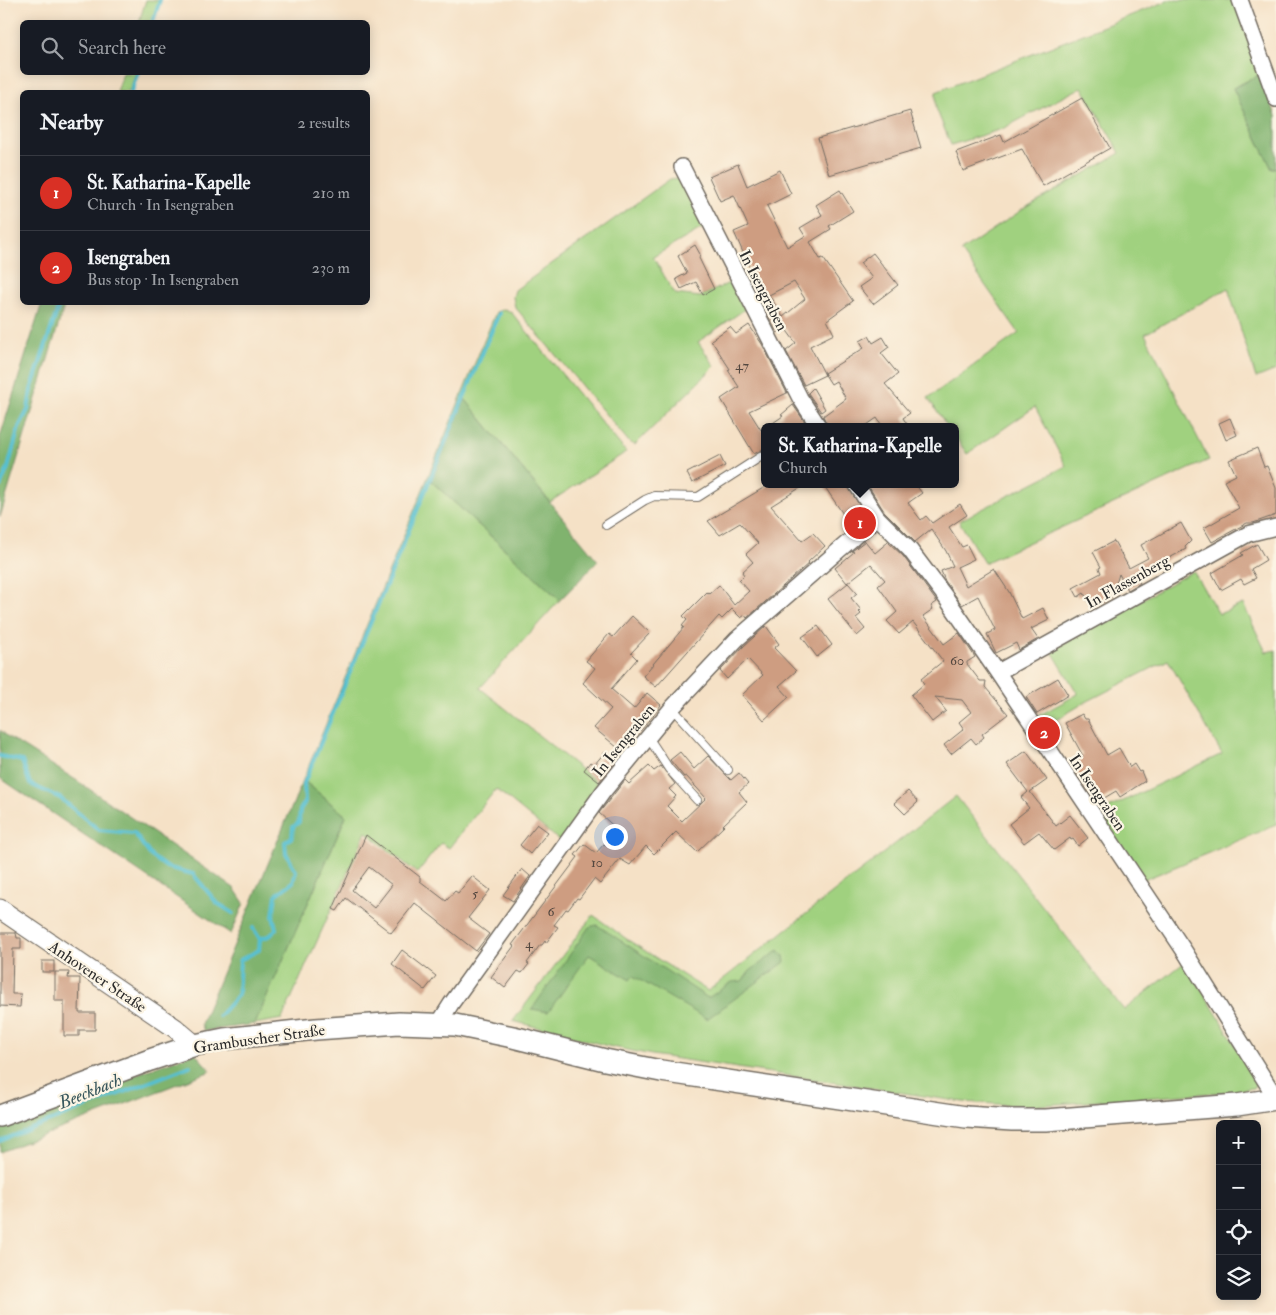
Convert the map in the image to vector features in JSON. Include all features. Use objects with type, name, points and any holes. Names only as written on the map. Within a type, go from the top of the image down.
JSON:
[{"type":"main road","name":"Grambuscher Straße","points":[[0,1116],[150,1060],[196,1045],[224,1039],[316,1029],[400,1023],[455,1025],[661,1071],[966,1117],[1046,1120],[1237,1105],[1276,1099]]},
{"type":"street","points":[[1240,0],[1276,99]]},
{"type":"street","name":"In Isengraben","points":[[682,167],[814,423]]},
{"type":"street","name":"In Isengraben","points":[[859,488],[877,517],[910,550],[998,672],[1185,952],[1276,1099]]},
{"type":"street","name":"In Isengraben","points":[[439,1023],[603,792],[672,708],[737,639],[877,517]]},
{"type":"street","name":"In Flassenberg","points":[[998,672],[1248,534],[1276,527]]},
{"type":"street","name":"Anhovener Straße","points":[[0,909],[175,1028],[196,1045]]},
{"type":"lane","points":[[606,525],[644,500],[654,496],[698,497],[761,457]]},
{"type":"lane","points":[[672,708],[728,770]]},
{"type":"lane","points":[[648,738],[669,769],[697,800]]},
{"type":"green space","points":[[146,0],[160,0],[154,20],[140,20]]},
{"type":"green space","points":[[1170,0],[1235,0],[1261,74],[1233,88],[1272,169],[1276,167],[1276,370],[1256,378],[1228,288],[1145,334],[1209,460],[984,563],[959,521],[1066,466],[1035,407],[967,454],[959,442],[959,423],[945,423],[928,398],[1019,333],[961,251],[1025,208],[1120,153],[1082,87],[1002,129],[951,145],[936,108],[936,92]]},
{"type":"green space","points":[[1261,74],[1276,116],[1276,167],[1272,169],[1233,88]]},
{"type":"green space","points":[[122,75],[135,75],[130,90],[118,90]]},
{"type":"green space","points":[[677,178],[683,181],[706,226],[653,257],[675,294],[700,297],[733,281],[748,307],[698,342],[715,366],[635,445],[630,443],[515,307],[513,297],[515,290],[670,179]]},
{"type":"green space","points":[[41,305],[64,305],[0,517],[0,437]]},
{"type":"green space","points":[[505,309],[511,312],[626,452],[550,502],[465,399],[431,481],[560,600],[480,688],[603,787],[561,842],[496,789],[449,848],[441,843],[417,873],[366,832],[282,1019],[255,1024],[346,816],[303,780],[496,312]]},
{"type":"green space","points":[[465,399],[598,561],[560,600],[431,481]]},
{"type":"green space","points":[[1193,571],[1219,614],[1243,604],[1266,652],[1276,650],[1276,825],[1141,881],[1098,813],[1222,754],[1168,660],[1084,703],[1041,729],[1034,718],[1078,694],[1051,650]]},
{"type":"green space","points":[[0,730],[234,888],[244,903],[231,934],[0,778]]},
{"type":"green space","points":[[303,780],[346,816],[255,1024],[204,1031],[201,1024]]},
{"type":"green space","points":[[956,796],[1124,1010],[1185,962],[1255,1077],[1256,1084],[1253,1088],[1228,1092],[1029,1106],[963,1102],[652,1055],[608,1046],[513,1021],[593,915],[628,940],[708,991]]},
{"type":"green space","points":[[597,925],[708,998],[732,982],[742,981],[750,971],[779,950],[784,956],[785,962],[707,1019],[633,976],[630,980],[589,955],[548,1012],[532,1009],[589,927]]},
{"type":"green space","points":[[195,1053],[211,1071],[0,1152],[0,1123]]},
{"type":"building","points":[[1082,98],[1110,148],[1043,186],[1022,149],[963,171],[956,152],[1001,135],[1004,142]]},
{"type":"building","points":[[910,111],[921,148],[829,175],[818,138]]},
{"type":"building","points":[[738,164],[747,186],[780,170],[791,194],[767,206],[787,247],[805,236],[800,228],[822,215],[816,205],[840,190],[853,211],[829,226],[831,229],[810,242],[820,259],[823,258],[853,301],[827,320],[834,334],[810,346],[825,375],[804,385],[786,351],[796,343],[785,328],[777,333],[756,292],[760,291],[734,232],[748,226],[734,195],[720,201],[709,177]],"holes":[[[794,282],[805,299],[783,317],[769,295]]]},
{"type":"building","points":[[695,245],[714,289],[703,295],[696,282],[681,289],[676,279],[687,273],[678,256]]},
{"type":"building","points":[[873,253],[898,285],[873,304],[859,287],[872,278],[860,263]]},
{"type":"building","points":[[749,325],[762,344],[787,393],[749,411],[761,430],[761,450],[754,454],[721,399],[739,387],[711,340],[730,327],[736,334]]},
{"type":"building","points":[[869,336],[873,343],[883,337],[889,347],[881,353],[898,374],[885,384],[910,413],[903,418],[906,423],[880,423],[877,418],[870,423],[826,423],[823,416],[846,399],[836,381],[831,384],[824,373],[864,348],[860,341]]},
{"type":"building","points":[[813,388],[825,409],[821,412],[808,393]]},
{"type":"building","points":[[793,405],[805,422],[773,423],[783,416],[781,415]]},
{"type":"building","points":[[1230,418],[1237,435],[1226,440],[1219,423]]},
{"type":"building","points":[[1257,448],[1264,467],[1267,466],[1276,488],[1276,515],[1253,523],[1247,523],[1212,542],[1204,528],[1239,508],[1224,481],[1236,475],[1229,460]]},
{"type":"building","points":[[720,456],[725,466],[692,483],[687,473]]},
{"type":"building","points":[[763,488],[800,488],[771,506],[802,541],[813,533],[825,546],[809,563],[747,618],[745,615],[741,618],[732,609],[722,619],[719,616],[656,687],[643,676],[684,627],[682,626],[687,620],[683,616],[707,592],[709,594],[719,585],[734,605],[749,591],[739,580],[744,575],[742,572],[753,562],[746,554],[758,543],[740,523],[720,535],[708,521]]},
{"type":"building","points":[[826,488],[849,488],[865,515],[856,523],[854,520],[849,523]]},
{"type":"building","points":[[870,488],[918,488],[922,493],[908,503],[921,520],[926,516],[932,523],[960,504],[967,515],[949,527],[962,547],[967,545],[974,559],[957,567],[966,586],[994,569],[1009,592],[1022,619],[1043,608],[1049,620],[1031,629],[1038,639],[1019,650],[1016,643],[996,653],[987,634],[995,630],[978,596],[962,605],[945,581],[941,571],[953,566],[946,551],[931,529],[915,542],[884,511]]},
{"type":"building","points":[[1181,523],[1191,541],[1185,547],[1186,549],[1136,576],[1140,583],[1128,590],[1119,574],[1112,597],[1095,606],[1090,605],[1084,593],[1078,597],[1073,588],[1101,573],[1099,568],[1101,567],[1093,552],[1114,541],[1129,568],[1148,558],[1141,545]]},
{"type":"building","points":[[865,541],[875,553],[888,542],[903,556],[937,602],[931,606],[933,609],[923,616],[944,644],[959,633],[975,657],[967,662],[967,664],[980,681],[986,681],[985,687],[1008,714],[982,734],[984,737],[976,744],[971,738],[951,754],[944,745],[964,729],[959,722],[971,712],[962,700],[935,697],[946,711],[932,722],[911,695],[924,684],[921,679],[943,661],[913,622],[899,634],[887,621],[897,612],[878,586],[885,580],[871,564],[847,583],[835,568]]},
{"type":"building","points":[[1257,544],[1266,560],[1251,569],[1256,578],[1244,584],[1241,579],[1221,590],[1212,573],[1243,555],[1241,553]]},
{"type":"building","points":[[848,583],[857,593],[851,598],[861,610],[859,612],[861,614],[856,618],[865,629],[857,636],[828,599]]},
{"type":"building","points":[[632,616],[650,633],[631,653],[637,659],[611,689],[634,709],[647,693],[661,705],[640,731],[635,727],[618,748],[594,728],[611,709],[583,683],[595,668],[586,661],[609,634],[613,637]]},
{"type":"building","points":[[766,626],[779,644],[774,648],[796,671],[779,686],[789,697],[764,720],[742,695],[763,675],[748,659],[727,679],[720,671]]},
{"type":"building","points":[[818,626],[832,645],[817,657],[802,637]]},
{"type":"building","points":[[1058,678],[1068,695],[1037,714],[1026,697]]},
{"type":"building","points":[[1082,714],[1085,719],[1088,719],[1107,755],[1119,748],[1130,767],[1134,764],[1139,772],[1141,771],[1145,781],[1120,797],[1116,791],[1096,803],[1069,763],[1083,756],[1065,723]]},
{"type":"building","points":[[1026,751],[1047,780],[1030,792],[1056,826],[1070,815],[1088,838],[1078,846],[1070,838],[1054,850],[1039,832],[1024,843],[1009,824],[1029,808],[1021,798],[1028,792],[1007,764]]},
{"type":"building","points":[[605,752],[616,761],[599,782],[584,770],[590,762],[594,765]]},
{"type":"building","points":[[680,752],[694,769],[708,756],[731,780],[739,773],[748,784],[739,792],[747,802],[697,852],[676,832],[654,854],[646,846],[630,865],[620,859],[600,884],[594,879],[579,899],[577,898],[568,910],[566,909],[554,925],[558,927],[546,943],[545,941],[540,945],[522,973],[518,971],[505,988],[491,977],[514,946],[512,945],[578,857],[575,855],[584,844],[596,853],[619,831],[599,813],[625,780],[629,784],[649,766],[654,771],[661,766],[675,784],[669,789],[676,796],[667,806],[682,821],[706,798],[686,776],[684,777],[670,760]]},
{"type":"building","points":[[908,791],[918,802],[905,814],[894,803]]},
{"type":"building","points":[[537,824],[548,832],[530,854],[520,845]]},
{"type":"building","points":[[366,835],[420,877],[420,881],[446,901],[455,891],[458,893],[472,876],[490,890],[468,918],[489,934],[476,951],[415,903],[391,933],[346,898],[337,911],[333,909]],"holes":[[[369,867],[392,885],[374,908],[352,890]]]},
{"type":"building","points":[[522,869],[530,876],[513,901],[503,895]]},
{"type":"building","points":[[0,933],[16,933],[17,938],[21,938],[21,949],[13,949],[12,994],[21,994],[20,1007],[0,1006]]},
{"type":"building","points":[[402,950],[436,976],[425,990],[392,964]]},
{"type":"building","points":[[42,961],[54,961],[54,972],[42,972]]},
{"type":"building","points":[[55,972],[69,972],[68,978],[80,978],[79,1013],[95,1013],[95,1030],[79,1030],[79,1036],[64,1036],[64,1001],[55,1001]]},
{"type":"waterway","name":"Beeckbach","points":[[154,20],[160,0]]},
{"type":"waterway","name":"Beeckbach","points":[[132,90],[137,75]]},
{"type":"waterway","name":"Beeckbach","points":[[0,487],[8,468],[19,427],[28,410],[31,390],[59,305]]},
{"type":"waterway","points":[[260,939],[271,935],[276,929],[273,916],[276,895],[293,882],[296,871],[286,853],[285,842],[292,837],[293,827],[299,822],[300,810],[305,802],[304,783],[499,313]]},
{"type":"waterway","name":"Beeckbach","points":[[0,756],[22,761],[30,784],[60,798],[99,830],[134,833],[151,856],[166,867],[193,874],[217,903],[233,913]]},
{"type":"waterway","name":"Beeckbach","points":[[219,1016],[238,995],[240,960],[259,950],[260,939],[253,928]]},
{"type":"waterway","name":"Beeckbach","points":[[0,1141],[190,1066]]},
{"type":"place","name":"St. Katharina-Kapelle","points":[[860,523]]},
{"type":"place","name":"Isengraben","points":[[1044,733]]}]
